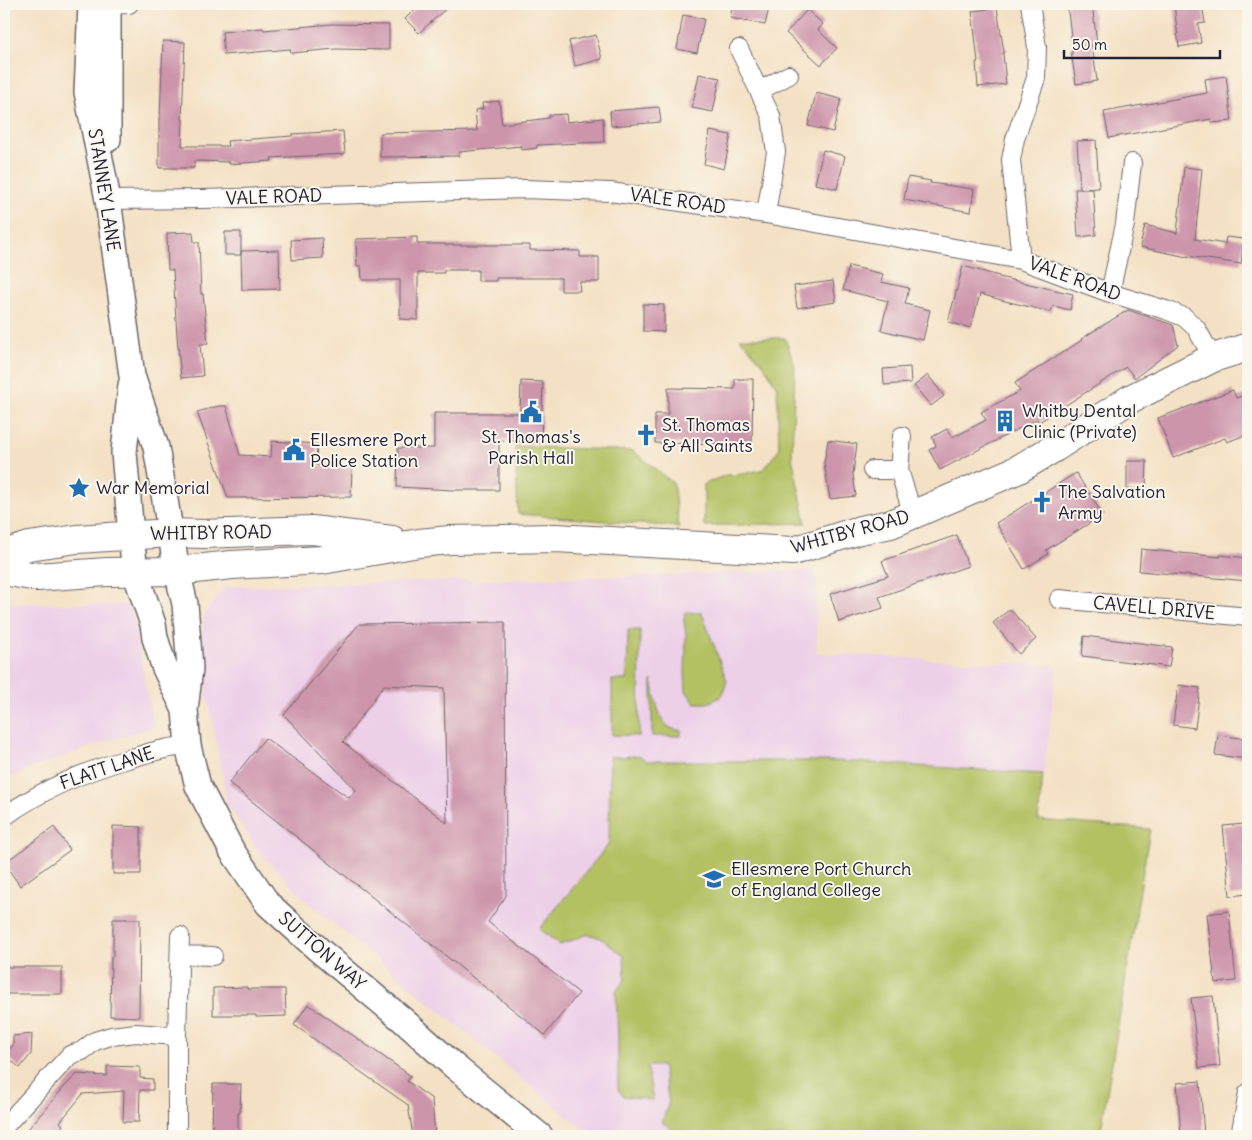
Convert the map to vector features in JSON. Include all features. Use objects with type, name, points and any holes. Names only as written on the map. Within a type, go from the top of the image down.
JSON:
[{"type":"main road","name":"STANNEY LANE","points":[[106,4],[108,200]]},
{"type":"main road","name":"STANNEY LANE","points":[[106,4],[87,92],[108,200],[132,376],[156,447],[177,571]]},
{"type":"main road","name":"WHITBY ROAD","points":[[4,571],[36,577],[107,572],[177,571],[232,564],[322,560],[419,543],[450,540],[555,538],[793,551],[860,530],[891,524],[1017,470],[1130,400],[1213,358],[1248,347]]},
{"type":"main road","name":"STANNEY LANE","points":[[132,376],[124,452],[130,535],[135,572]]},
{"type":"main road","name":"WHITBY ROAD","points":[[4,554],[29,546],[77,539],[170,533],[203,534],[312,530],[419,543]]},
{"type":"main road","name":"SUTTON WAY","points":[[177,571],[185,604],[190,668],[185,710],[188,746],[198,786],[232,851],[268,904],[454,1066],[540,1136]]},
{"type":"main road","name":"SUTTON WAY","points":[[135,572],[153,624],[164,666],[185,710]]},
{"type":"street","points":[[1021,260],[1011,160],[1015,139],[1036,78],[1037,47],[1030,4]]},
{"type":"street","points":[[739,49],[771,116],[776,152],[766,214]]},
{"type":"street","points":[[759,91],[789,75]]},
{"type":"street","points":[[1110,292],[1125,224],[1132,162]]},
{"type":"street","name":"VALE ROAD","points":[[108,200],[203,199],[524,189],[610,192],[766,214],[1021,260],[1184,317],[1196,328],[1213,358]]},
{"type":"street","points":[[902,436],[899,470],[913,515]]},
{"type":"street","points":[[872,470],[899,470]]},
{"type":"street","name":"CAVELL DRIVE","points":[[1059,599],[1248,616]]},
{"type":"street","name":"FLATT LANE","points":[[4,817],[51,787],[73,777],[109,764],[166,749],[188,746]]},
{"type":"street","points":[[177,1136],[180,936]]},
{"type":"street","points":[[180,955],[213,956]]},
{"type":"street","points":[[4,1127],[70,1055],[82,1051],[95,1041],[111,1036],[136,1033],[177,1036]]},
{"type":"street","points":[[1240,1136],[1248,1093]]},
{"type":"shaded area","name":"Ellesmere Port Church of England College","points":[[816,570],[817,653],[1057,666],[1038,820],[1150,829],[1100,1136],[591,1136],[311,905],[259,852],[227,804],[199,655],[205,613],[225,587]]},
{"type":"shaded area","points":[[4,603],[131,605],[153,727],[89,747],[4,779]]},
{"type":"green space","points":[[740,338],[785,338],[795,366],[792,457],[806,523],[704,526],[704,484],[726,475],[743,474],[764,469],[779,449],[777,387],[764,365]]},
{"type":"green space","points":[[515,446],[633,451],[673,483],[679,527],[518,514]]},
{"type":"green space","points":[[685,612],[702,613],[727,681],[722,696],[709,703],[695,703],[686,691]]},
{"type":"green space","points":[[628,630],[640,630],[639,736],[612,735],[612,680],[627,680]]},
{"type":"green space","points":[[652,680],[663,721],[673,729],[681,730],[681,736],[652,736]]},
{"type":"green space","points":[[641,756],[646,761],[839,761],[1043,774],[1038,820],[1150,829],[1100,1136],[681,1136],[662,1122],[669,1102],[662,1066],[647,1066],[653,1100],[623,1096],[618,1089],[616,991],[625,980],[624,956],[601,938],[588,934],[560,945],[539,929],[609,844],[610,757]]},
{"type":"building","points":[[420,4],[451,4],[419,33],[405,19]]},
{"type":"building","points":[[733,4],[770,4],[765,25],[730,18]]},
{"type":"building","points":[[1067,4],[1092,4],[1097,43],[1092,44],[1097,81],[1076,84]]},
{"type":"building","points":[[1174,4],[1202,4],[1205,23],[1198,24],[1201,43],[1179,47]]},
{"type":"building","points":[[997,8],[1004,52],[1006,84],[978,87],[976,62],[978,62],[972,11]]},
{"type":"building","points":[[807,10],[823,24],[818,30],[837,48],[821,65],[786,33]]},
{"type":"building","points":[[683,15],[704,19],[697,53],[677,49]]},
{"type":"building","points":[[332,24],[389,25],[389,50],[335,49],[291,53],[290,49],[224,55],[222,32]]},
{"type":"building","points":[[596,35],[602,59],[575,66],[569,41]]},
{"type":"building","points":[[163,41],[185,42],[182,146],[228,146],[227,141],[343,131],[345,154],[271,158],[272,161],[229,164],[229,162],[194,161],[194,168],[159,168],[159,118]]},
{"type":"building","points":[[699,74],[720,78],[713,112],[692,108]]},
{"type":"building","points":[[1226,76],[1232,121],[1211,123],[1211,119],[1109,138],[1104,112],[1207,93],[1205,79]]},
{"type":"building","points":[[816,93],[841,99],[833,132],[808,126]]},
{"type":"building","points":[[499,101],[502,124],[549,118],[549,115],[566,114],[567,122],[603,118],[604,142],[537,145],[537,148],[521,150],[521,146],[459,152],[459,156],[380,157],[380,133],[477,131],[475,110],[483,109],[482,103]]},
{"type":"building","points":[[659,107],[661,122],[611,126],[610,111]]},
{"type":"building","points":[[710,131],[731,135],[724,169],[704,164]]},
{"type":"building","points":[[1096,140],[1099,188],[1080,189],[1077,141]]},
{"type":"building","points":[[823,150],[845,156],[837,189],[815,184]]},
{"type":"building","points":[[1184,167],[1202,169],[1195,239],[1225,244],[1226,237],[1244,239],[1241,264],[1187,257],[1140,247],[1145,225],[1177,233]]},
{"type":"building","points":[[908,177],[931,181],[930,183],[974,189],[971,212],[904,200]]},
{"type":"building","points":[[1075,189],[1093,189],[1096,235],[1078,237]]},
{"type":"building","points":[[193,232],[194,242],[199,242],[201,294],[203,294],[208,344],[200,344],[203,376],[181,378],[173,270],[168,270],[167,233]]},
{"type":"building","points":[[225,232],[241,232],[241,255],[225,255]]},
{"type":"building","points":[[417,237],[417,244],[530,245],[530,250],[580,251],[580,257],[599,257],[599,282],[579,282],[580,291],[561,291],[561,278],[496,278],[496,281],[478,281],[478,270],[444,270],[444,273],[418,273],[418,320],[400,319],[400,280],[362,280],[361,266],[357,266],[356,239]]},
{"type":"building","points":[[322,238],[323,258],[292,260],[291,240]]},
{"type":"building","points":[[279,250],[280,289],[242,290],[241,251]]},
{"type":"building","points":[[849,266],[883,274],[881,282],[909,288],[905,304],[930,310],[923,340],[881,330],[888,301],[843,290]]},
{"type":"building","points":[[963,266],[999,277],[1073,294],[1070,310],[1053,306],[1051,312],[980,294],[971,328],[948,322]]},
{"type":"building","points":[[833,281],[836,302],[797,308],[794,286]]},
{"type":"building","points":[[643,304],[664,305],[664,332],[643,331]]},
{"type":"building","points":[[1128,310],[1173,325],[1178,345],[1135,378],[1126,367],[1039,422],[1037,419],[940,470],[929,450],[936,446],[932,437],[947,429],[952,437],[986,420],[981,412],[1020,391],[1015,383]]},
{"type":"building","points":[[910,367],[911,383],[884,385],[883,369]]},
{"type":"building","points":[[928,375],[944,396],[931,406],[914,386]]},
{"type":"building","points":[[735,379],[753,379],[752,444],[655,443],[655,414],[668,414],[668,388],[735,389]]},
{"type":"building","points":[[521,381],[543,382],[541,443],[499,440],[499,490],[397,487],[398,448],[434,448],[434,413],[520,413]]},
{"type":"building","points":[[1233,390],[1236,398],[1248,394],[1248,434],[1227,442],[1225,438],[1173,458],[1158,418]]},
{"type":"building","name":"Ellesmere Port Police Station","points":[[226,406],[240,455],[271,457],[272,441],[317,444],[316,465],[352,468],[351,497],[228,498],[197,412]]},
{"type":"building","points":[[828,440],[857,444],[853,474],[856,496],[830,499],[824,463]]},
{"type":"building","points":[[1127,461],[1147,461],[1146,489],[1127,489]]},
{"type":"building","points":[[1076,473],[1103,515],[1046,550],[1048,554],[1024,569],[996,523]]},
{"type":"building","points":[[957,535],[968,566],[879,597],[883,608],[839,622],[830,594],[888,576],[882,561]]},
{"type":"building","points":[[1141,549],[1248,558],[1248,581],[1139,571]]},
{"type":"building","points":[[1010,609],[1036,639],[1019,654],[993,623]]},
{"type":"building","points":[[505,622],[506,896],[488,922],[579,993],[545,1035],[229,783],[265,738],[349,798],[356,790],[284,715],[359,624]],"holes":[[[384,685],[444,688],[447,823],[343,742]]]},
{"type":"building","points":[[1084,636],[1172,647],[1169,667],[1082,656]]},
{"type":"building","points":[[1178,685],[1200,688],[1195,728],[1173,725]]},
{"type":"building","points":[[1218,735],[1248,739],[1248,759],[1215,755]]},
{"type":"building","points":[[1244,824],[1248,860],[1248,894],[1230,896],[1223,826]]},
{"type":"building","points":[[113,826],[141,827],[141,874],[113,874]]},
{"type":"building","points":[[54,827],[70,850],[20,886],[4,863]]},
{"type":"building","points":[[1229,911],[1236,981],[1215,983],[1207,914]]},
{"type":"building","points":[[113,919],[140,919],[139,1017],[110,1016]]},
{"type":"building","points":[[4,967],[62,967],[62,994],[4,994]]},
{"type":"building","points":[[247,987],[247,989],[285,989],[286,1016],[213,1015],[213,988]]},
{"type":"building","points":[[1213,996],[1220,1066],[1199,1068],[1191,998]]},
{"type":"building","points":[[308,1004],[411,1076],[407,1081],[432,1099],[435,1136],[413,1136],[408,1105],[294,1025]]},
{"type":"building","points":[[32,1034],[31,1054],[20,1068],[5,1055],[13,1045],[13,1036]]},
{"type":"building","points":[[107,1066],[140,1067],[140,1078],[153,1079],[153,1090],[140,1090],[139,1122],[123,1122],[124,1091],[83,1094],[60,1122],[63,1125],[54,1136],[36,1136],[28,1129],[77,1074],[107,1076]]},
{"type":"building","points":[[1200,1081],[1204,1136],[1181,1136],[1177,1083]]},
{"type":"building","points":[[213,1084],[241,1084],[238,1136],[212,1136]]},
{"type":"place","name":"St. Thomas's Parish Hall","points":[[531,412]]},
{"type":"place","name":"Whitby Dental Clinic (Private)","points":[[1005,421]]},
{"type":"place","name":"St. Thomas & All Saints","points":[[646,435]]},
{"type":"place","name":"Ellesmere Port Police Station","points":[[294,450]]},
{"type":"place","name":"War Memorial","points":[[79,488]]},
{"type":"place","name":"The Salvation Army","points":[[1042,502]]},
{"type":"place","name":"Ellesmere Port Church of England College","points":[[714,879]]}]
